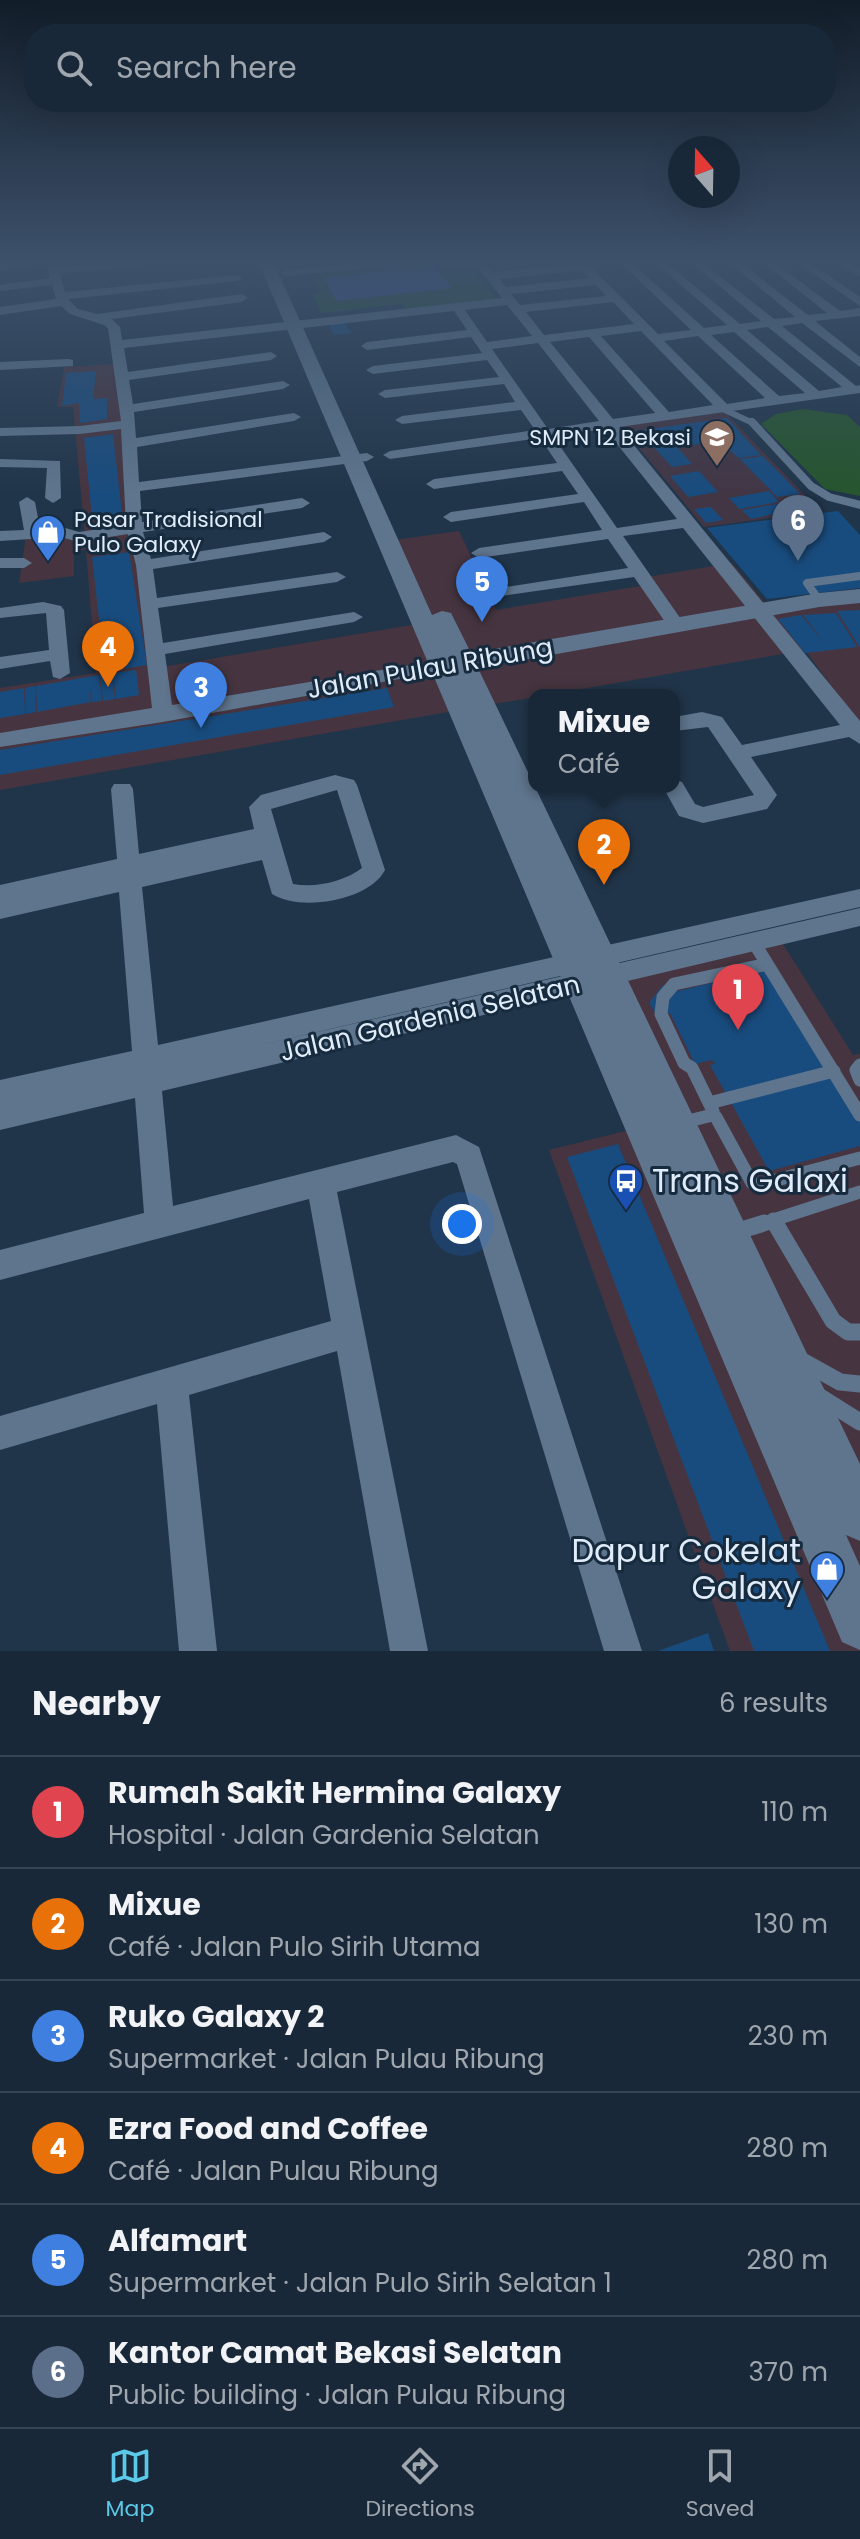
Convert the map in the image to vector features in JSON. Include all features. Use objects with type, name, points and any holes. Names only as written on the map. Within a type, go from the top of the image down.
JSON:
[{"type":"main road","points":[[309,340],[369,457],[451,665],[629,1054],[860,1624]]},
{"type":"main road","name":"Jalan Pulau Ribung","points":[[451,665],[819,600],[860,596]]},
{"type":"main road","points":[[629,1054],[699,1114],[730,1233],[860,1517]]},
{"type":"street","points":[[115,340],[127,417],[134,528],[144,565],[163,715]]},
{"type":"street","points":[[115,345],[159,340]]},
{"type":"street","points":[[480,340],[676,625]]},
{"type":"street","points":[[367,346],[483,345],[532,340]]},
{"type":"street","points":[[543,340],[858,733],[741,757]]},
{"type":"street","points":[[598,340],[667,418]]},
{"type":"street","points":[[657,340],[725,410]]},
{"type":"street","points":[[710,340],[776,401]]},
{"type":"street","points":[[751,340],[816,395]]},
{"type":"street","points":[[791,340],[856,390]]},
{"type":"street","points":[[830,340],[860,363]]},
{"type":"street","points":[[373,370],[483,345]]},
{"type":"street","points":[[122,377],[271,356]]},
{"type":"street","points":[[0,366],[68,363]]},
{"type":"street","points":[[385,394],[507,380]]},
{"type":"street","points":[[0,432],[80,430],[127,417],[283,385]]},
{"type":"street","points":[[133,487],[667,418],[856,390]]},
{"type":"street","points":[[402,420],[524,405]]},
{"type":"street","points":[[127,444],[294,417]]},
{"type":"street","points":[[0,463],[55,464],[53,498]]},
{"type":"street","points":[[434,484],[566,466]]},
{"type":"street","points":[[451,517],[588,497]]},
{"type":"street","points":[[27,502],[33,533]]},
{"type":"street","points":[[0,536],[62,532],[78,537],[302,503]]},
{"type":"street","points":[[479,553],[688,522]]},
{"type":"street","points":[[144,565],[324,537]]},
{"type":"street","points":[[0,563],[24,563]]},
{"type":"street","points":[[493,594],[639,571]]},
{"type":"street","points":[[149,604],[337,577]]},
{"type":"street","points":[[0,613],[52,608],[56,612],[59,663],[0,663]]},
{"type":"street","points":[[153,650],[354,617]]},
{"type":"street","name":"Jalan Pulau Ribung","points":[[0,740],[451,665]]},
{"type":"street","points":[[677,793],[687,810],[696,814],[759,804],[766,795],[715,722],[702,719],[680,723]]},
{"type":"street","points":[[341,782],[346,785],[374,870],[360,883],[294,897],[280,888],[267,843],[260,810],[265,801],[341,782]]},
{"type":"street","points":[[122,789],[160,1223]]},
{"type":"street","points":[[0,910],[267,843]]},
{"type":"street","points":[[0,894],[130,875]]},
{"type":"street","points":[[590,970],[860,898]]},
{"type":"street","name":"Jalan Gardenia Selatan","points":[[0,1117],[147,1071],[590,970],[759,950],[860,917]]},
{"type":"street","points":[[0,1092],[147,1071]]},
{"type":"street","points":[[0,1265],[456,1148],[469,1156],[623,1651]]},
{"type":"street","points":[[321,1183],[409,1651]]},
{"type":"street","points":[[0,1433],[348,1332]]},
{"type":"street","points":[[171,1383],[198,1651]]},
{"type":"lane","points":[[725,410],[755,425],[823,494],[860,505]]},
{"type":"lane","points":[[819,600],[807,583],[860,576]]},
{"type":"lane","points":[[759,950],[860,1115]]},
{"type":"lane","points":[[699,1114],[692,1068],[684,1063],[660,1006],[667,989],[674,984],[763,965],[759,950]]},
{"type":"lane","points":[[860,1065],[856,1070],[860,1080]]},
{"type":"lane","points":[[699,1114],[834,1071]]},
{"type":"lane","points":[[699,1114],[716,1117],[752,1183],[757,1185],[860,1158]]},
{"type":"lane","points":[[730,1233],[860,1192]]},
{"type":"lane","points":[[773,1219],[833,1321],[848,1332],[860,1332]]},
{"type":"lane","points":[[782,1349],[840,1382],[849,1386],[860,1384]]},
{"type":"lane","points":[[799,1386],[860,1422]]},
{"type":"shaded area","points":[[118,364],[162,667],[418,624],[387,541],[459,531],[496,610],[652,584],[647,577],[732,563],[765,603],[860,595],[860,725],[805,650],[581,689],[528,689],[528,698],[0,790],[0,688],[96,673],[86,550],[74,551],[74,576],[19,583],[26,536],[65,536],[69,540],[85,537],[73,407],[57,407],[64,367]]},
{"type":"shaded area","name":"SMPN 12 Bekasi","points":[[725,412],[820,511],[704,527],[621,426]]},
{"type":"shaded area","points":[[776,933],[853,1055],[860,1054],[860,1651],[730,1651],[549,1150],[666,1121],[601,978]]},
{"type":"green space","points":[[803,409],[847,415],[860,427],[860,496],[825,489],[761,424],[776,414]]},
{"type":"building","points":[[96,371],[93,399],[107,398],[107,419],[80,423],[79,403],[62,406],[66,373]]},
{"type":"building","points":[[727,418],[761,455],[738,458],[721,441],[677,447],[692,464],[672,467],[650,443],[713,434],[645,442],[635,431]]},
{"type":"building","points":[[113,434],[122,513],[92,517],[84,438]]},
{"type":"building","points":[[763,456],[800,494],[777,497],[740,459]]},
{"type":"building","points":[[699,471],[718,492],[688,497],[670,476]]},
{"type":"building","points":[[769,491],[779,502],[739,509],[729,498]]},
{"type":"building","points":[[801,500],[807,507],[751,519],[742,510]]},
{"type":"building","points":[[711,507],[723,520],[706,523],[694,509]]},
{"type":"building","points":[[838,511],[860,535],[860,588],[767,599],[707,528]]},
{"type":"building","points":[[129,552],[147,665],[105,672],[92,557]]},
{"type":"building","points":[[860,610],[860,648],[837,611]]},
{"type":"building","points":[[836,613],[857,647],[805,653],[778,619],[801,615],[827,646],[803,615]]},
{"type":"building","points":[[136,670],[139,695],[116,699],[113,673]]},
{"type":"building","points":[[112,673],[115,699],[103,701],[100,675]]},
{"type":"building","points":[[99,675],[102,701],[92,702],[89,685],[91,702],[37,712],[36,686]]},
{"type":"building","points":[[35,686],[36,712],[26,714],[25,688]]},
{"type":"building","points":[[24,688],[25,714],[0,718],[0,692]]},
{"type":"building","points":[[387,688],[394,707],[0,775],[0,750]]},
{"type":"building","points":[[766,970],[860,1105],[860,1146],[769,1171],[710,1065],[715,1064],[712,1060],[695,1064],[670,1013],[658,1017],[649,1003],[663,985],[678,991]]},
{"type":"building","points":[[618,1144],[830,1651],[754,1651],[567,1157]]},
{"type":"building","points":[[708,1633],[714,1651],[658,1651]]},
{"type":"place","name":"SMPN 12 Bekasi","points":[[717,468]]},
{"type":"place","name":"Kantor Camat Bekasi Selatan","points":[[798,561]]},
{"type":"place","name":"Pasar Tradisional Pulo Galaxy","points":[[48,563]]},
{"type":"place","name":"Alfamart","points":[[482,622]]},
{"type":"place","name":"Ezra Food and Coffee","points":[[108,687]]},
{"type":"place","name":"Ruko Galaxy 2","points":[[201,728]]},
{"type":"place","name":"Mixue","points":[[604,885]]},
{"type":"place","name":"Rumah Sakit Hermina Galaxy","points":[[738,1030]]},
{"type":"place","name":"Trans Galaxi","points":[[626,1212]]},
{"type":"place","name":"Dapur Cokelat Galaxy","points":[[827,1600]]}]
